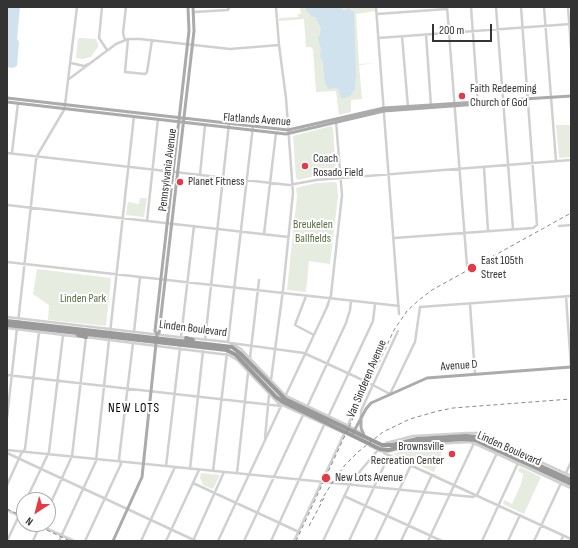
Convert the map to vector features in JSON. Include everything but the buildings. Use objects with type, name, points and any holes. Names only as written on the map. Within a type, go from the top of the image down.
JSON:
[{"type":"highway","name":"Linden Boulevard","points":[[7,321],[17,324],[72,332],[228,347],[237,350],[250,360],[284,401]]},
{"type":"highway","points":[[42,321],[58,329]]},
{"type":"highway","name":"Linden Boulevard","points":[[7,325],[17,324]]},
{"type":"highway","points":[[79,329],[93,327]]},
{"type":"highway","name":"Linden Boulevard","points":[[58,329],[79,329],[119,338],[156,340]]},
{"type":"highway","points":[[40,332],[58,329]]},
{"type":"highway","points":[[72,332],[86,337]]},
{"type":"highway","points":[[184,337],[203,345]]},
{"type":"highway","points":[[119,338],[132,343]]},
{"type":"highway","points":[[185,349],[203,345]]},
{"type":"highway","name":"Linden Boulevard","points":[[228,347],[249,370],[284,401],[353,432],[380,449],[389,450],[416,442],[476,438],[519,462],[571,480]]},
{"type":"highway","points":[[256,376],[264,389]]},
{"type":"highway","name":"Linden Boulevard","points":[[368,441],[386,446],[417,439],[466,436],[476,438],[544,467],[564,478],[571,484]]},
{"type":"highway","points":[[504,457],[519,462]]},
{"type":"highway","points":[[532,458],[544,467]]},
{"type":"highway","points":[[529,465],[543,475]]},
{"type":"main road","name":"Pennsylvania Avenue","points":[[163,279],[171,224],[179,117],[188,44],[188,7]]},
{"type":"main road","name":"Pennsylvania Avenue","points":[[113,541],[141,481],[144,464],[156,340],[159,333],[167,223],[184,118],[192,45],[194,24],[193,7]]},
{"type":"main road","name":"Flatlands Avenue","points":[[253,128],[276,133],[288,132],[384,110],[571,96]]},
{"type":"main road","name":"Flatlands Avenue","points":[[7,98],[65,107]]},
{"type":"main road","name":"Flatlands Avenue","points":[[7,102],[134,115],[205,125],[288,132]]},
{"type":"main road","name":"Flatlands Avenue","points":[[134,115],[179,117],[229,126]]},
{"type":"main road","name":"Avenue D","points":[[361,416],[371,402],[427,378],[571,367]]},
{"type":"main road","name":"Van Sinderen Avenue","points":[[353,432],[361,416]]},
{"type":"main road","points":[[361,416],[361,428],[364,435]]},
{"type":"street","points":[[7,418],[37,157],[65,107],[77,7]]},
{"type":"street","points":[[102,7],[98,38],[107,50]]},
{"type":"street","points":[[126,7],[123,32],[127,39],[125,72],[145,74],[148,72],[152,40]]},
{"type":"street","points":[[194,12],[228,10],[229,7]]},
{"type":"street","points":[[271,381],[293,194],[276,7]]},
{"type":"street","points":[[376,7],[399,314]]},
{"type":"street","points":[[471,7],[478,103]]},
{"type":"street","points":[[496,7],[513,229]]},
{"type":"street","points":[[394,238],[533,228],[537,225],[521,7]]},
{"type":"street","points":[[544,7],[556,161]]},
{"type":"street","points":[[568,7],[571,48]]},
{"type":"street","points":[[377,14],[447,8],[467,266]]},
{"type":"street","points":[[378,38],[570,24]]},
{"type":"street","points":[[426,34],[432,106]]},
{"type":"street","points":[[402,36],[408,108]]},
{"type":"street","points":[[69,79],[107,50],[127,39],[152,40],[230,49],[279,45]]},
{"type":"street","points":[[71,63],[84,66],[90,63]]},
{"type":"street","points":[[12,154],[18,103]]},
{"type":"street","points":[[59,541],[96,459],[134,115]]},
{"type":"street","points":[[147,221],[158,119]]},
{"type":"street","points":[[218,541],[306,354],[330,299],[342,200],[336,121]]},
{"type":"street","points":[[200,175],[205,125]]},
{"type":"street","points":[[190,469],[229,126]]},
{"type":"street","points":[[213,471],[253,128]]},
{"type":"street","points":[[264,234],[276,133]]},
{"type":"street","points":[[7,153],[293,185],[316,180],[571,160]]},
{"type":"street","points":[[484,168],[488,231]]},
{"type":"street","points":[[7,205],[288,237]]},
{"type":"street","points":[[559,226],[571,225]]},
{"type":"street","points":[[184,337],[187,282],[194,226]]},
{"type":"street","points":[[7,262],[399,306]]},
{"type":"street","points":[[134,332],[140,277]]},
{"type":"street","points":[[237,473],[259,280]]},
{"type":"street","points":[[307,296],[295,325],[314,335]]},
{"type":"street","points":[[566,296],[571,367]]},
{"type":"street","points":[[228,347],[275,349],[306,354],[349,373],[390,394],[414,342],[420,307],[571,296]]},
{"type":"street","points":[[244,541],[346,323],[351,301]]},
{"type":"street","points":[[271,541],[373,320],[375,304]]},
{"type":"street","points":[[470,304],[475,374]]},
{"type":"street","name":"Linden Boulevard","points":[[7,317],[17,324],[40,332],[86,337],[134,332],[185,349]]},
{"type":"street","name":"Linden Boulevard","points":[[7,328],[17,324],[42,321],[93,327],[132,343],[184,337]]},
{"type":"street","name":"Van Sinderen Avenue","points":[[361,416],[361,410],[398,331]]},
{"type":"street","points":[[7,485],[25,449],[40,332]]},
{"type":"street","points":[[30,492],[48,454],[63,335]]},
{"type":"street","points":[[56,492],[72,456],[86,337]]},
{"type":"street","points":[[85,541],[121,464],[132,343]]},
{"type":"street","name":"Linden Boulevard","points":[[203,345],[228,347]]},
{"type":"street","points":[[166,466],[180,348]]},
{"type":"street","name":"Linden Boulevard","points":[[250,360],[271,381],[284,401]]},
{"type":"street","name":"Linden Boulevard","points":[[249,370],[269,395],[327,421],[344,434],[368,441]]},
{"type":"street","points":[[7,375],[268,405],[284,401]]},
{"type":"street","name":"Van Sinderen Avenue","points":[[348,425],[367,382]]},
{"type":"street","points":[[265,440],[269,395]]},
{"type":"street","name":"Linden Boulevard","points":[[327,421],[348,425],[353,432],[364,435],[379,451],[392,452],[417,445],[465,442],[476,438],[532,458],[564,478],[571,488]]},
{"type":"street","name":"Van Sinderen Avenue","points":[[294,541],[344,434]]},
{"type":"street","points":[[428,541],[476,438]]},
{"type":"street","name":"Linden Boulevard","points":[[476,438],[504,457]]},
{"type":"street","points":[[7,451],[72,456],[473,497],[477,495],[497,453]]},
{"type":"street","points":[[7,451],[19,459],[194,541],[224,472]]},
{"type":"street","points":[[323,541],[349,485],[379,451],[571,539]]},
{"type":"street","points":[[349,541],[389,455]]},
{"type":"street","points":[[482,541],[519,462]]},
{"type":"street","name":"Linden Boulevard","points":[[519,462],[543,475],[564,478],[571,476]]},
{"type":"street","points":[[534,541],[571,462]]},
{"type":"street","points":[[375,541],[411,465]]},
{"type":"street","points":[[141,541],[175,467]]},
{"type":"street","points":[[166,541],[199,470]]},
{"type":"street","points":[[401,541],[431,477],[434,475]]},
{"type":"street","points":[[194,483],[299,532]]},
{"type":"street","points":[[344,496],[442,541]]},
{"type":"street","points":[[7,510],[16,514]]},
{"type":"street","points":[[508,541],[520,515]]},
{"type":"street","points":[[7,541],[16,522]]},
{"type":"street","points":[[56,532],[74,541]]},
{"type":"street","points":[[561,541],[563,536]]},
{"type":"green space","points":[[300,7],[342,11],[340,7],[376,7],[377,11],[356,14],[359,64],[377,63],[359,65],[362,99],[351,100],[351,112],[339,115],[336,91],[316,92],[313,49],[311,47],[306,47],[304,19],[279,21],[279,18],[298,17],[298,14],[301,14]]},
{"type":"green space","points":[[78,39],[96,39],[98,47],[91,57],[83,59],[76,58]]},
{"type":"green space","points":[[556,125],[571,125],[571,157],[559,158]]},
{"type":"green space","points":[[331,126],[333,128],[335,175],[316,176],[298,180],[296,178],[293,136]]},
{"type":"green space","name":"Breukelen Ballfields","points":[[335,182],[337,184],[338,196],[330,264],[309,261],[306,292],[287,290],[297,196],[296,188],[316,183]]},
{"type":"green space","points":[[140,198],[147,198],[144,217],[126,215],[128,202],[139,204]]},
{"type":"green space","name":"Linden Park","points":[[37,269],[111,278],[106,326],[48,320],[49,305],[33,294]]},
{"type":"green space","points":[[445,446],[434,472],[393,454],[412,448]]},
{"type":"green space","points":[[520,467],[541,477],[524,514],[503,504],[504,500],[512,504],[521,484],[523,474],[518,471]]},
{"type":"green space","points":[[201,473],[220,475],[213,489],[203,485],[200,478]]},
{"type":"water","points":[[7,7],[20,7],[17,39],[19,42],[17,66],[12,68],[7,67]]},
{"type":"water","points":[[306,7],[341,7],[343,10],[346,10],[349,7],[350,10],[354,11],[356,74],[355,89],[350,96],[342,99],[339,89],[328,89],[325,83],[323,62],[320,56],[321,49],[318,38],[321,28],[315,17],[311,16],[306,10]]},
{"type":"railway","points":[[296,541],[394,330],[407,311],[432,290],[571,213]]},
{"type":"railway","points":[[320,502],[345,465],[358,452],[383,432],[410,419],[453,408],[571,399]]},
{"type":"railway","points":[[309,526],[324,498]]},
{"type":"railway","points":[[7,509],[16,513]]},
{"type":"railway","points":[[51,532],[70,541]]},
{"type":"place","name":"Faith Redeeming Church of God","points":[[462,96]]},
{"type":"place","name":"Coach Rosado Field","points":[[305,166]]},
{"type":"place","name":"Planet Fitness","points":[[180,182]]},
{"type":"place","name":"East 105th Street","points":[[472,268]]},
{"type":"place","name":"Brownsville Recreation Center","points":[[452,454]]},
{"type":"place","name":"New Lots Avenue","points":[[326,478]]},
{"type":"district","name":"NEW LOTS","points":[[134,409]]}]
